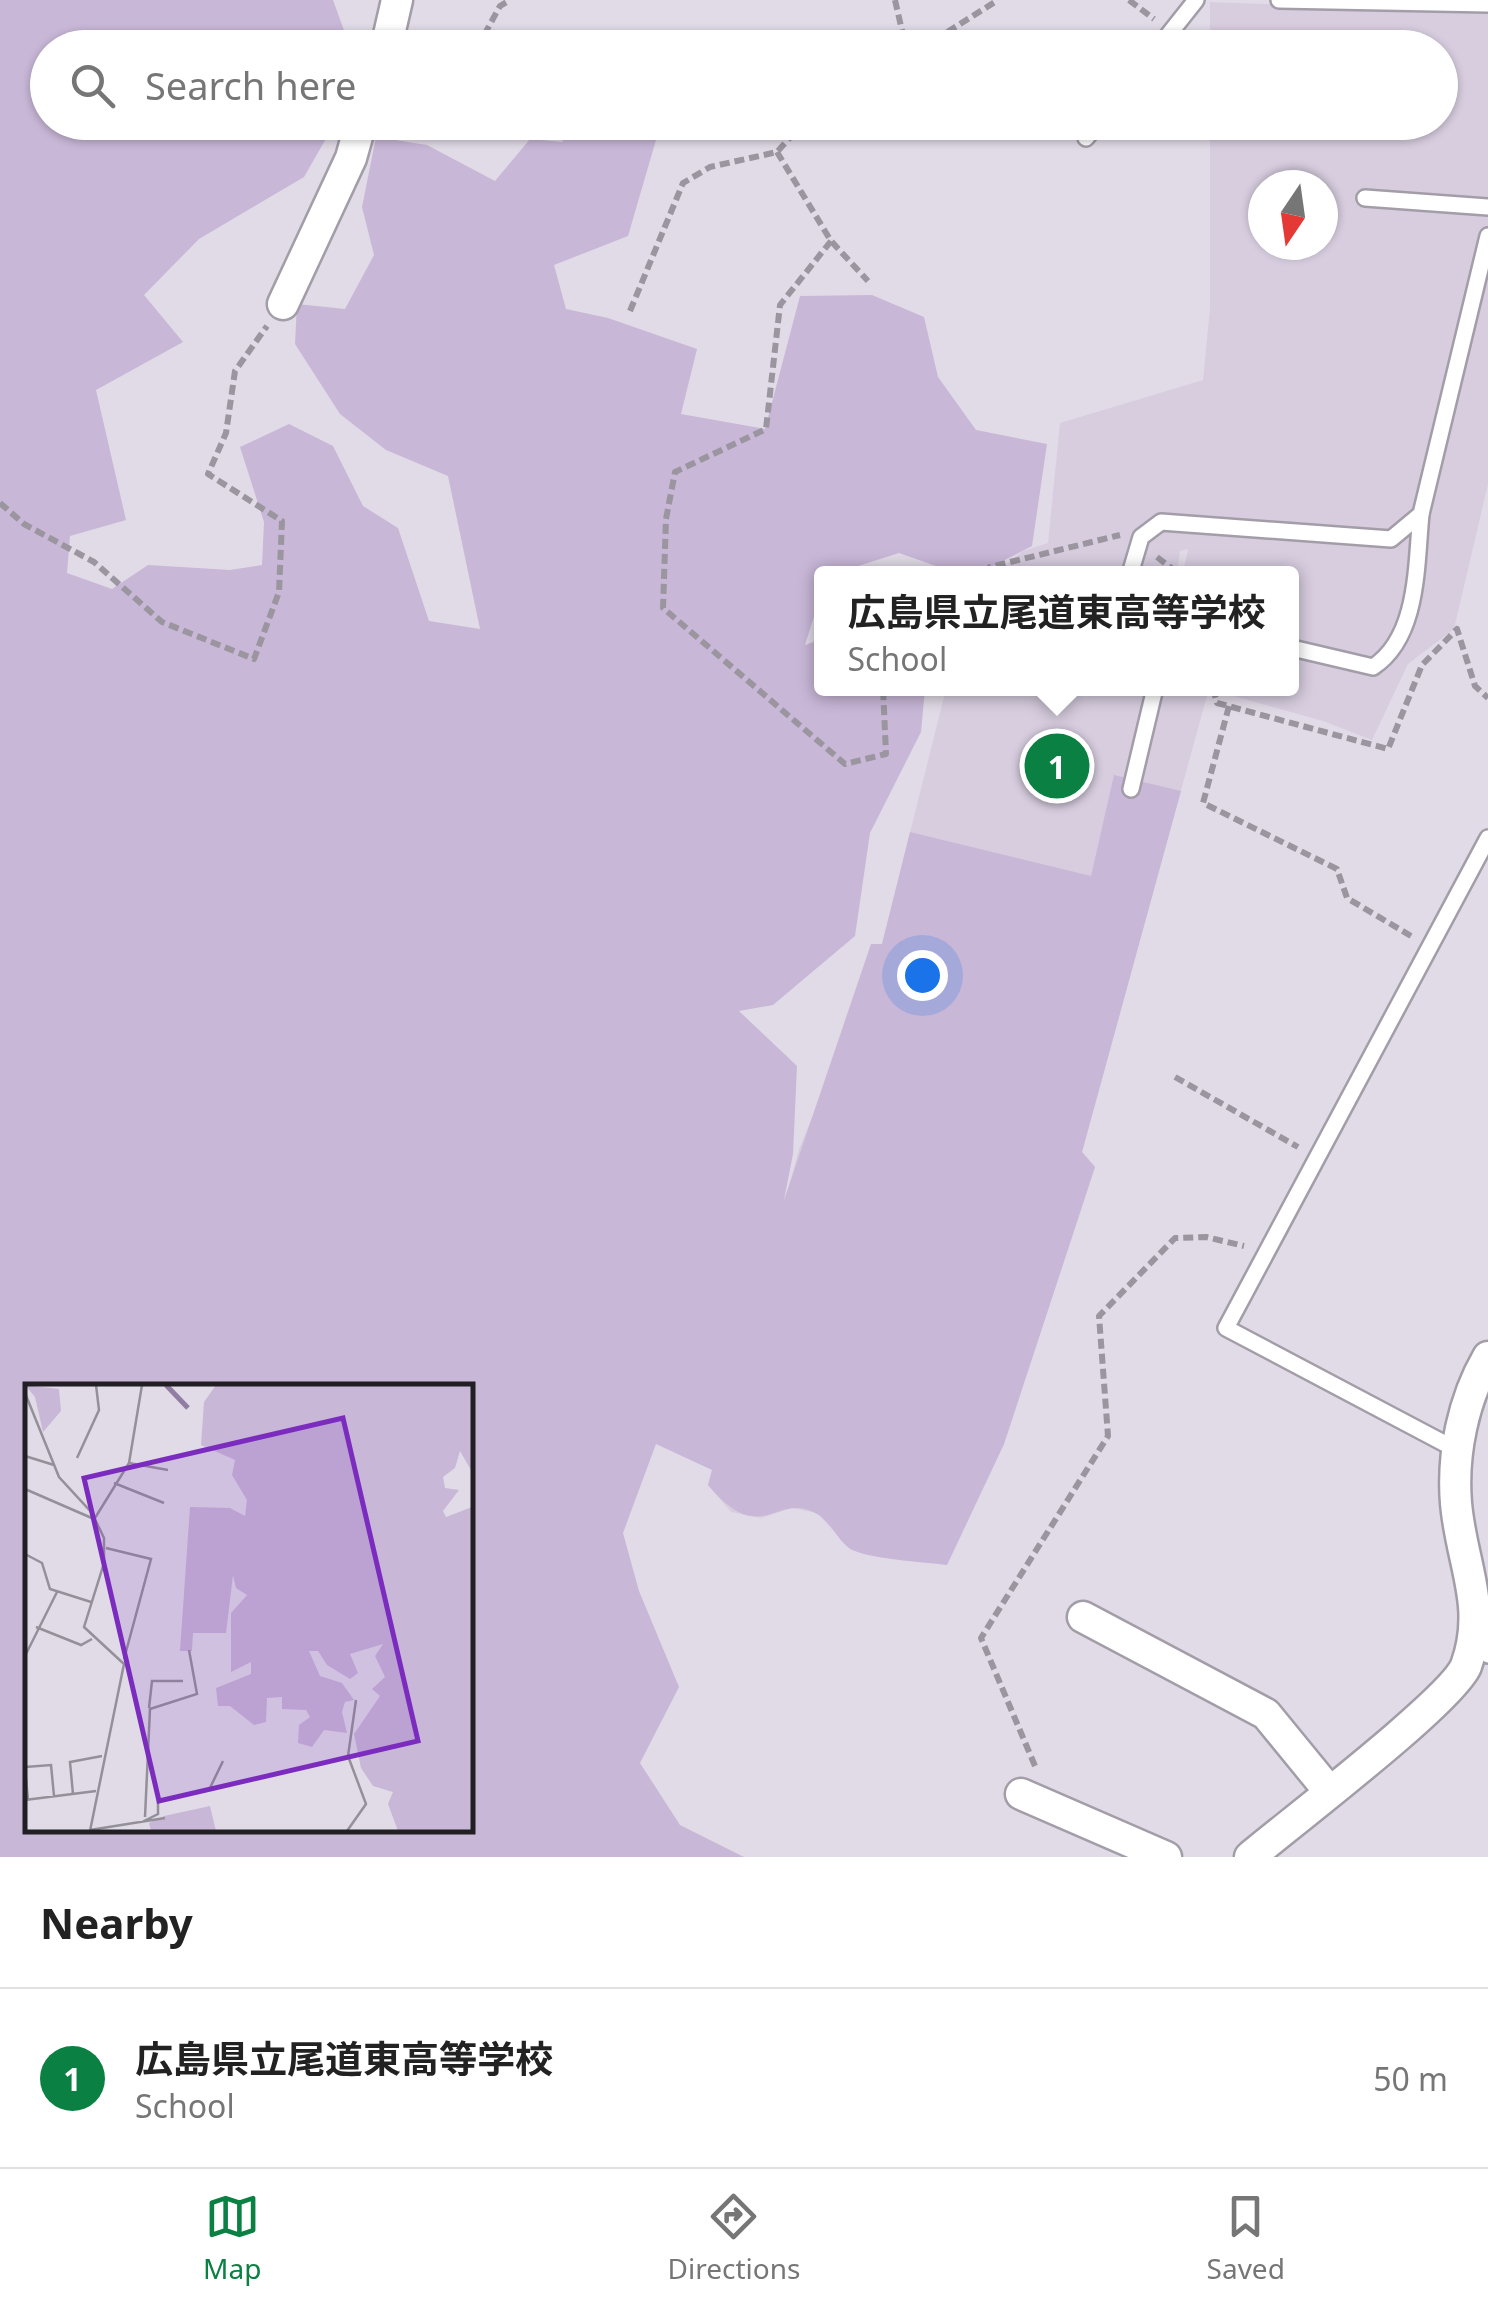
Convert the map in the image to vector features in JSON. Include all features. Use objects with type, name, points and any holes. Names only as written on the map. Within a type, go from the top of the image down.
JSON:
[{"type":"street","points":[[390,30],[398,0]]},
{"type":"street","points":[[282,304],[356,140]]},
{"type":"street","points":[[1250,1857],[1436,1701],[1465,1670],[1484,1621],[1456,1506],[1455,1448],[1488,1357]]},
{"type":"street","points":[[1083,1617],[1266,1714],[1329,1791]]},
{"type":"street","points":[[1021,1794],[1166,1857]]},
{"type":"lane","points":[[1172,30],[1196,0]]},
{"type":"lane","points":[[1280,0],[1488,4]]},
{"type":"lane","points":[[1365,198],[1488,207]]},
{"type":"lane","points":[[1299,650],[1373,666],[1392,654],[1413,598],[1421,514],[1488,236]]},
{"type":"lane","points":[[1132,566],[1141,537],[1161,522],[1392,538],[1421,514]]},
{"type":"lane","points":[[1130,788],[1153,696]]},
{"type":"lane","points":[[1455,1448],[1226,1328],[1488,838]]},
{"type":"lane","points":[[1484,1621],[1488,1655]]},
{"type":"path","points":[[487,30],[500,6],[510,0]]},
{"type":"path","points":[[895,0],[902,30]]},
{"type":"path","points":[[950,30],[998,0]]},
{"type":"path","points":[[630,312],[683,183],[710,167],[778,152],[788,140]]},
{"type":"path","points":[[778,152],[831,242],[868,281]]},
{"type":"path","points":[[831,242],[780,305],[766,429],[675,472],[666,519],[663,608],[846,764],[886,754],[882,696]]},
{"type":"path","points":[[0,502],[24,524],[94,562],[162,622],[254,658],[279,592],[282,521],[208,474],[226,433],[236,371],[282,304]]},
{"type":"path","points":[[994,566],[1117,533],[1132,542]]},
{"type":"path","points":[[1147,551],[1168,566]]},
{"type":"path","points":[[1215,696],[1217,703],[1388,749],[1422,665],[1457,629],[1475,686],[1488,698]]},
{"type":"path","points":[[1229,706],[1204,802],[1337,869],[1347,898],[1430,947]]},
{"type":"path","points":[[1174,1077],[1316,1158]]},
{"type":"path","points":[[1021,1794],[1036,1764],[981,1638],[1108,1436],[1099,1316],[1175,1238],[1206,1236],[1266,1251]]},
{"type":"shaded area","points":[[0,0],[333,0],[344,30],[30,30],[30,140],[325,140],[304,177],[199,239],[144,295],[183,342],[96,390],[126,520],[70,536],[67,573],[112,589],[148,565],[230,570],[262,565],[264,522],[240,447],[289,424],[333,446],[363,506],[398,528],[429,621],[480,629],[448,476],[386,450],[340,414],[295,344],[297,304],[345,309],[374,255],[362,207],[375,140],[427,145],[495,181],[529,140],[656,140],[628,236],[554,265],[566,309],[608,318],[697,349],[681,414],[765,429],[800,296],[872,295],[924,317],[938,377],[976,430],[1047,444],[1032,546],[993,566],[936,566],[899,553],[858,566],[814,566],[814,616],[805,645],[814,642],[814,696],[924,696],[921,732],[870,833],[855,936],[773,1005],[739,1011],[797,1066],[793,1154],[784,1200],[871,944],[882,944],[910,832],[1091,876],[1114,775],[1181,791],[1082,1152],[1095,1167],[1004,1444],[947,1565],[857,1552],[822,1517],[803,1509],[755,1516],[742,1514],[708,1485],[712,1470],[656,1444],[623,1533],[639,1591],[679,1687],[640,1763],[680,1825],[744,1857],[0,1857]]},
{"type":"shaded area","points":[[1210,2],[1488,12],[1488,484],[1454,629],[1408,664],[1372,740],[1323,721],[1233,696],[1299,696],[1299,566],[1184,566],[1188,549],[1180,551],[1178,566],[1005,566],[1023,551],[1048,543],[1060,423],[1203,380],[1210,308],[1210,140],[1458,140],[1458,30],[1210,30]]},
{"type":"shaded area","points":[[944,696],[1207,696],[1082,1152],[1095,1167],[1004,1444],[947,1565],[851,1550],[817,1513],[792,1508],[761,1518],[731,1512],[708,1485],[799,1149],[823,1091],[871,944],[882,944]]},
{"type":"place","name":"広島県立尾道東高等学校","points":[[1057,766]]}]
